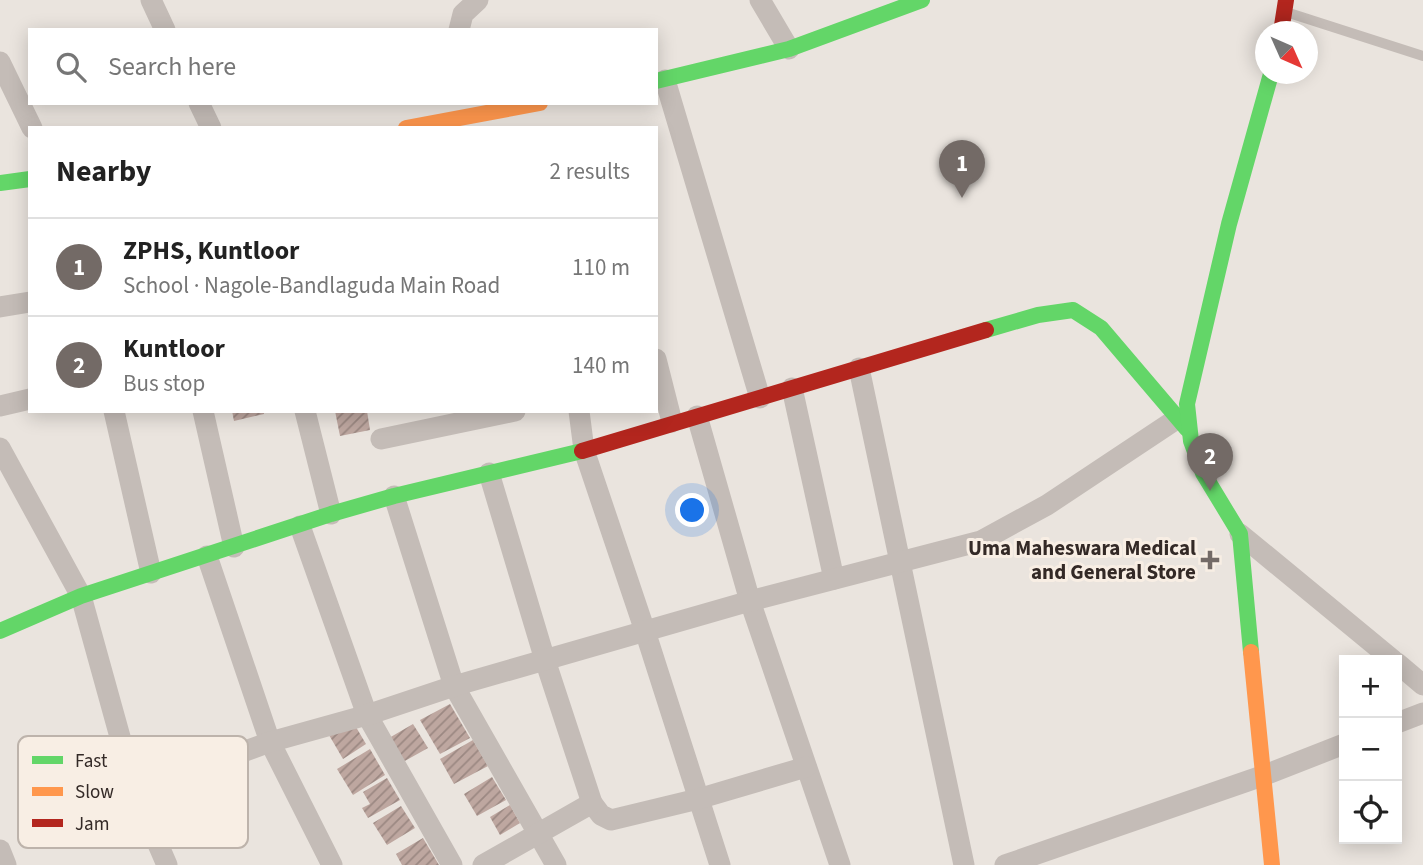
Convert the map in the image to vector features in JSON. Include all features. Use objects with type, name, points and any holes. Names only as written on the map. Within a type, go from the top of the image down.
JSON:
[{"type":"street","points":[[448,0],[460,25]]},
{"type":"street","points":[[460,25],[470,6],[478,0]]},
{"type":"street","points":[[760,0],[789,49]]},
{"type":"street","points":[[760,398],[660,80],[789,49],[922,0]]},
{"type":"street","points":[[157,2],[164,28]]},
{"type":"street","points":[[0,62],[31,126]]},
{"type":"street","points":[[248,750],[368,715],[454,686],[750,601],[981,541],[1183,424],[1229,224],[1268,84]]},
{"type":"street","points":[[200,105],[210,126]]},
{"type":"street","points":[[415,126],[487,108],[514,118],[537,105]]},
{"type":"street","points":[[0,183],[28,179]]},
{"type":"street","points":[[0,307],[28,302]]},
{"type":"street","points":[[0,631],[81,596],[331,514],[584,450],[1038,315],[1073,310],[1101,328],[1183,424],[1210,491],[1240,534],[1387,655]]},
{"type":"street","points":[[658,366],[673,422]]},
{"type":"street","points":[[859,368],[964,865]]},
{"type":"street","points":[[792,388],[834,579]]},
{"type":"street","points":[[0,406],[28,400]]},
{"type":"street","points":[[114,413],[151,573]]},
{"type":"street","points":[[203,413],[234,547]]},
{"type":"street","points":[[306,413],[331,514]]},
{"type":"street","points":[[381,439],[504,413]]},
{"type":"street","points":[[579,413],[584,450],[720,865]]},
{"type":"street","points":[[697,416],[750,601],[840,865]]},
{"type":"street","points":[[0,449],[81,596],[120,736]]},
{"type":"street","points":[[489,473],[545,660],[592,803],[601,815],[611,820],[698,799],[806,767]]},
{"type":"street","points":[[394,496],[454,686],[556,865]]},
{"type":"street","points":[[300,526],[368,715],[452,865]]},
{"type":"street","points":[[1240,534],[1272,865]]},
{"type":"street","points":[[206,556],[270,742],[332,865]]},
{"type":"street","points":[[1402,668],[1423,685]]},
{"type":"street","points":[[1402,721],[1423,713]]},
{"type":"street","points":[[1005,865],[1265,775],[1339,746]]},
{"type":"street","points":[[483,865],[592,803]]},
{"type":"street","points":[[160,848],[167,865]]},
{"type":"street","points":[[0,850],[6,865]]},
{"type":"lane","points":[[1285,6],[1423,56]]},
{"type":"building","points":[[232,413],[264,413],[264,414],[234,421]]},
{"type":"building","points":[[335,413],[367,413],[370,430],[340,436]]},
{"type":"building","points":[[450,704],[470,738],[440,754],[420,720]]},
{"type":"building","points":[[353,722],[366,744],[343,759],[329,735]]},
{"type":"building","points":[[413,724],[428,748],[403,762],[389,738]]},
{"type":"building","points":[[473,740],[488,766],[454,784],[440,759]]},
{"type":"building","points":[[370,749],[385,775],[353,795],[337,769]]},
{"type":"building","points":[[492,777],[506,800],[477,816],[464,794]]},
{"type":"building","points":[[387,778],[400,800],[368,818],[362,808],[370,804],[363,792]]},
{"type":"building","points":[[510,805],[520,823],[500,835],[490,817]]},
{"type":"building","points":[[401,806],[415,828],[387,845],[373,823]]},
{"type":"building","points":[[423,838],[439,865],[402,865],[396,854]]},
{"type":"traffic: fast","points":[[658,81],[789,49],[922,0]]},
{"type":"traffic: fast","points":[[1251,652],[1240,534],[1203,473],[1191,441],[1187,404],[1229,224],[1268,84]]},
{"type":"traffic: fast","points":[[0,183],[28,179]]},
{"type":"traffic: fast","points":[[986,330],[1038,315],[1073,310],[1101,328],[1187,429]]},
{"type":"traffic: fast","points":[[0,631],[81,596],[331,514],[394,496],[582,451]]},
{"type":"traffic: slow","points":[[417,126],[529,105]]},
{"type":"traffic: slow","points":[[1251,652],[1272,865]]},
{"type":"traffic: jam","points":[[1283,21],[1286,0]]},
{"type":"traffic: jam","points":[[582,451],[986,330]]},
{"type":"place","name":"ZPHS, Kuntloor","points":[[962,198]]},
{"type":"place","name":"Kuntloor","points":[[1210,491]]},
{"type":"place","name":"Uma Maheswara Medical and General Store","points":[[1210,560]]}]
